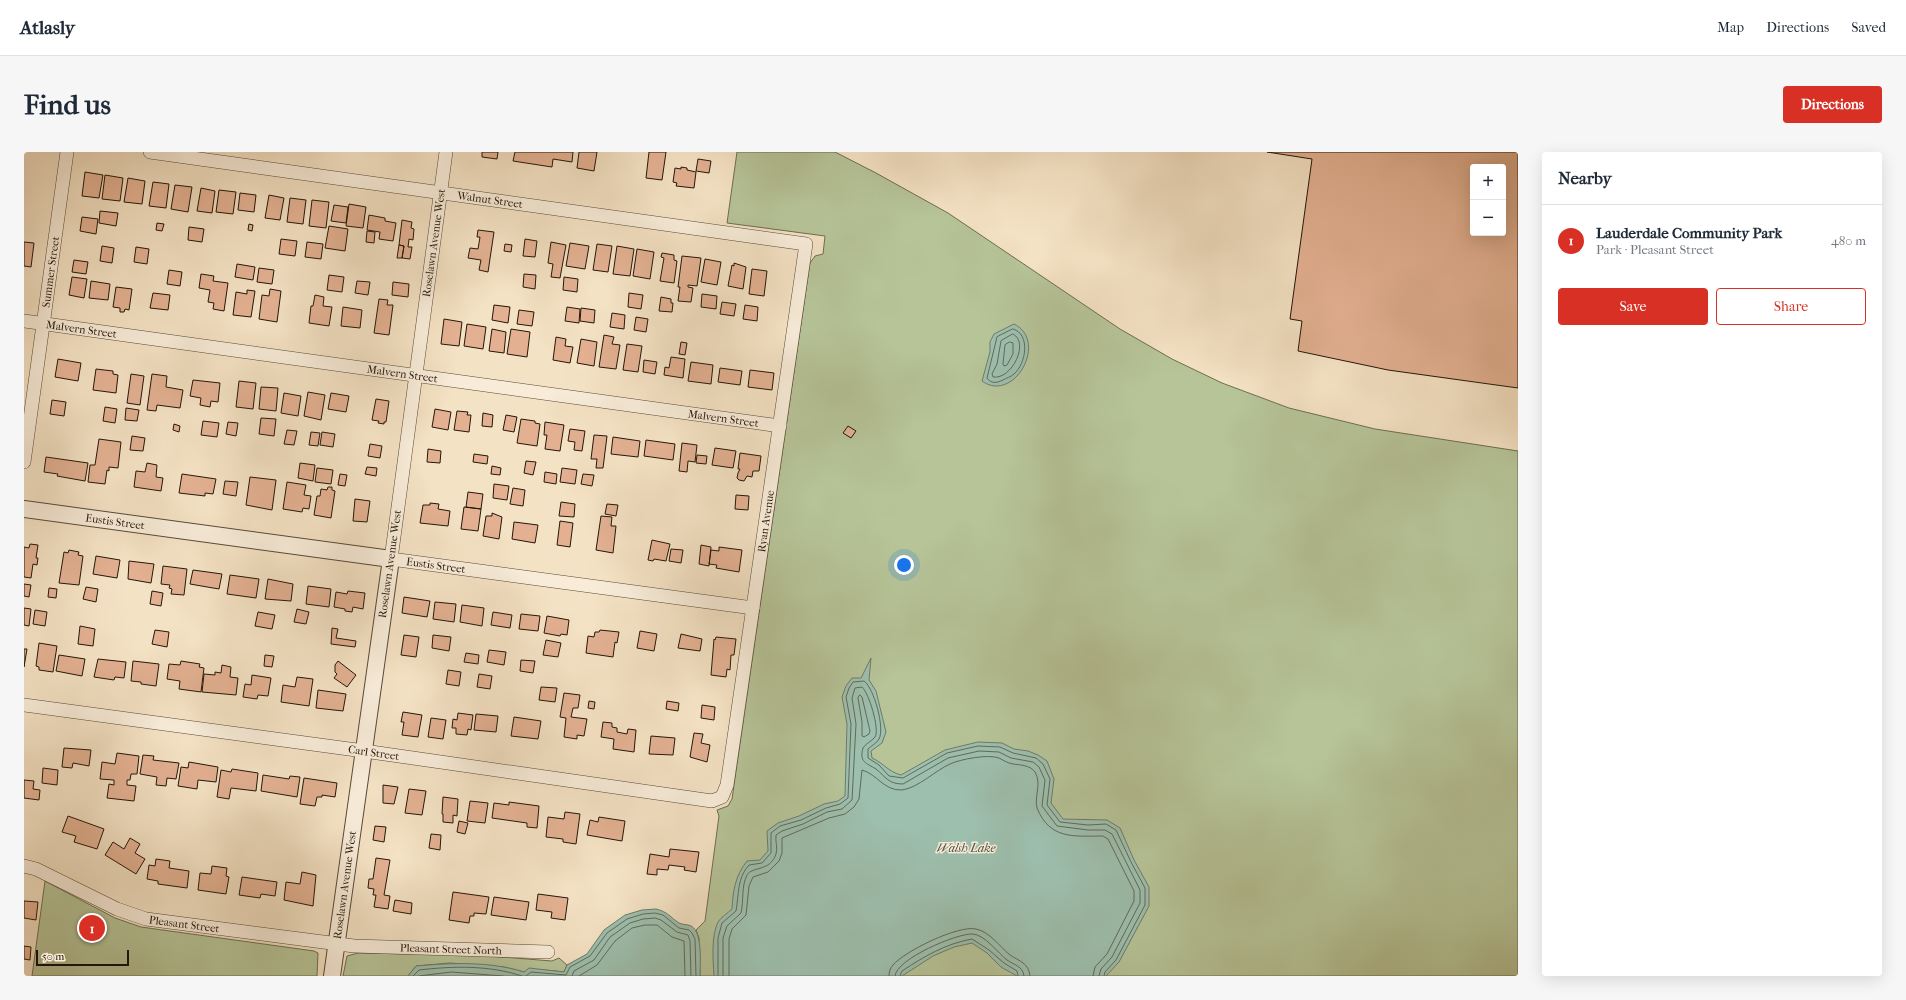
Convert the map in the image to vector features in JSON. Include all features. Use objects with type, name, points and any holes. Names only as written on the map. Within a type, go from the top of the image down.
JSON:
[{"type":"street","name":"Summer Street","points":[[24,462],[67,152]]},
{"type":"street","name":"Walnut Street","points":[[150,152],[806,244]]},
{"type":"street","name":"Roselawn Avenue West","points":[[332,976],[391,559],[446,152]]},
{"type":"street","name":"Ryan Avenue","points":[[722,797],[728,778],[806,244]]},
{"type":"street","name":"Malvern Street","points":[[24,321],[780,426]]},
{"type":"street","name":"Eustis Street","points":[[24,508],[753,608]]},
{"type":"street","name":"Carl Street","points":[[24,705],[364,751],[712,801],[722,797]]},
{"type":"street","name":"Pleasant Street","points":[[24,866],[36,869],[117,909],[146,919],[354,946]]},
{"type":"street","name":"Pleasant Street North","points":[[354,946],[548,952]]},
{"type":"shaded area","points":[[737,152],[835,152],[948,213],[1120,329],[1172,359],[1222,383],[1289,408],[1375,429],[1518,451],[1518,976],[700,976],[699,938],[696,930],[705,921],[719,816],[717,810],[728,806],[732,799],[810,263],[815,256],[823,254],[825,236],[727,223]]},
{"type":"shaded area","points":[[45,881],[115,918],[141,927],[314,951],[318,953],[317,976],[32,976]]},
{"type":"shaded area","points":[[358,953],[477,955],[552,961],[559,958],[567,965],[564,972],[545,970],[524,972],[504,967],[450,963],[416,966],[408,976],[343,976],[347,956]]},
{"type":"water","points":[[1014,324],[1024,332],[1028,343],[1028,356],[1023,368],[1015,378],[1005,384],[994,386],[982,381],[990,352],[990,342],[994,334]]},
{"type":"water","name":"Walsh Lake","points":[[871,658],[869,680],[876,691],[886,732],[882,743],[871,751],[872,758],[892,772],[901,775],[945,750],[978,742],[1002,743],[1014,749],[1028,751],[1038,755],[1047,761],[1054,779],[1051,803],[1063,819],[1107,820],[1120,828],[1134,860],[1149,887],[1149,906],[1119,962],[1106,976],[1017,976],[1001,967],[987,953],[972,943],[954,947],[933,956],[902,976],[714,976],[714,934],[718,922],[732,909],[735,884],[747,861],[760,860],[768,851],[767,831],[778,823],[799,816],[824,804],[838,801],[845,796],[847,724],[842,697],[846,686],[852,678],[861,678]]},
{"type":"water","points":[[656,909],[666,913],[679,923],[690,925],[695,929],[700,949],[700,976],[408,976],[416,966],[443,964],[484,964],[511,968],[524,972],[529,968],[564,972],[567,965],[587,954],[604,930],[625,915],[642,910]]},
{"type":"building","points":[[482,152],[498,152],[497,159],[482,157]]},
{"type":"building","points":[[515,152],[573,152],[572,162],[553,159],[552,167],[513,161]]},
{"type":"building","points":[[579,152],[597,152],[594,171],[577,168]]},
{"type":"building","points":[[649,152],[666,152],[662,180],[646,178]]},
{"type":"building","points":[[1267,152],[1518,152],[1518,388],[1388,370],[1298,351],[1302,321],[1290,319],[1312,159]]},
{"type":"building","points":[[698,159],[711,161],[709,173],[696,171]]},
{"type":"building","points":[[681,167],[696,172],[694,188],[676,186],[677,183],[673,182],[675,168],[681,169]]},
{"type":"building","points":[[85,172],[103,175],[99,198],[82,196]]},
{"type":"building","points":[[105,175],[123,178],[120,201],[102,199]]},
{"type":"building","points":[[128,178],[145,181],[142,204],[124,202]]},
{"type":"building","points":[[153,182],[169,184],[166,208],[149,206]]},
{"type":"building","points":[[175,185],[192,187],[188,212],[171,209]]},
{"type":"building","points":[[201,188],[215,191],[212,213],[197,211]]},
{"type":"building","points":[[219,190],[236,192],[233,214],[216,212]]},
{"type":"building","points":[[240,193],[256,195],[254,212],[238,210]]},
{"type":"building","points":[[269,195],[284,198],[280,220],[265,218]]},
{"type":"building","points":[[290,198],[306,200],[303,224],[287,222]]},
{"type":"building","points":[[312,200],[329,202],[326,228],[309,226]]},
{"type":"building","points":[[349,204],[366,207],[363,228],[346,226]]},
{"type":"building","points":[[334,205],[348,207],[346,223],[331,221]]},
{"type":"building","points":[[100,211],[118,213],[116,226],[99,223]]},
{"type":"building","points":[[369,215],[385,218],[385,221],[396,223],[393,241],[379,239],[380,232],[367,230]]},
{"type":"building","points":[[82,217],[98,219],[96,234],[80,231]]},
{"type":"building","points":[[402,220],[412,222],[411,228],[414,229],[413,240],[409,239],[408,247],[412,247],[410,259],[402,258],[404,246],[399,245]]},
{"type":"building","points":[[157,223],[164,224],[162,231],[156,230]]},
{"type":"building","points":[[249,224],[253,225],[252,231],[248,230]]},
{"type":"building","points":[[329,226],[348,229],[345,251],[325,248]]},
{"type":"building","points":[[189,227],[204,229],[202,242],[188,240]]},
{"type":"building","points":[[478,230],[494,232],[488,272],[479,270],[481,260],[468,258],[470,248],[478,249],[480,237],[477,237]]},
{"type":"building","points":[[367,231],[375,232],[374,243],[366,242]]},
{"type":"building","points":[[281,239],[297,241],[295,256],[279,254]]},
{"type":"building","points":[[525,239],[537,241],[535,257],[523,256]]},
{"type":"building","points":[[24,242],[34,243],[31,267],[24,266]]},
{"type":"building","points":[[307,242],[323,244],[321,259],[305,257]]},
{"type":"building","points":[[551,242],[566,245],[560,278],[551,277],[553,264],[548,263]]},
{"type":"building","points":[[570,243],[589,246],[585,269],[566,266]]},
{"type":"building","points":[[505,244],[512,245],[511,252],[504,251]]},
{"type":"building","points":[[597,244],[612,246],[608,272],[593,270]]},
{"type":"building","points":[[399,245],[404,246],[402,258],[397,258]]},
{"type":"building","points":[[102,246],[114,248],[112,263],[100,261]]},
{"type":"building","points":[[617,246],[634,249],[630,276],[613,274]]},
{"type":"building","points":[[136,247],[149,249],[147,264],[134,262]]},
{"type":"building","points":[[637,249],[654,252],[650,279],[633,276]]},
{"type":"building","points":[[662,253],[674,255],[674,260],[677,261],[674,283],[660,281],[664,258],[661,257]]},
{"type":"building","points":[[682,256],[701,258],[697,286],[688,285],[688,287],[693,288],[691,302],[678,301],[680,287],[678,287]]},
{"type":"building","points":[[705,259],[721,262],[717,285],[701,282]]},
{"type":"building","points":[[74,260],[88,262],[86,274],[72,272]]},
{"type":"building","points":[[734,263],[746,267],[743,289],[728,286],[732,265],[734,266]]},
{"type":"building","points":[[237,264],[255,267],[253,280],[235,277]]},
{"type":"building","points":[[259,268],[274,270],[272,284],[257,282]]},
{"type":"building","points":[[752,269],[767,271],[764,296],[749,294]]},
{"type":"building","points":[[169,270],[182,272],[180,286],[167,284]]},
{"type":"building","points":[[201,274],[214,276],[213,281],[228,283],[224,311],[213,309],[214,303],[208,302],[210,290],[199,288]]},
{"type":"building","points":[[524,274],[536,275],[535,289],[523,287]]},
{"type":"building","points":[[329,275],[344,277],[342,292],[327,290]]},
{"type":"building","points":[[72,277],[87,279],[84,298],[69,295]]},
{"type":"building","points":[[564,277],[578,279],[577,292],[563,290]]},
{"type":"building","points":[[91,281],[110,284],[108,300],[89,298]]},
{"type":"building","points":[[357,281],[370,282],[368,295],[355,293]]},
{"type":"building","points":[[393,282],[409,284],[408,297],[392,295]]},
{"type":"building","points":[[116,287],[132,289],[129,310],[125,309],[124,312],[120,312],[120,308],[113,307]]},
{"type":"building","points":[[270,289],[281,291],[277,322],[259,319],[262,295],[269,296]]},
{"type":"building","points":[[247,290],[255,291],[251,317],[233,315],[236,292],[247,294]]},
{"type":"building","points":[[153,293],[170,295],[168,310],[150,308]]},
{"type":"building","points":[[629,293],[643,295],[641,309],[628,307]]},
{"type":"building","points":[[702,294],[717,296],[716,309],[701,307]]},
{"type":"building","points":[[315,295],[324,297],[323,306],[332,307],[329,326],[309,323],[311,306],[313,306]]},
{"type":"building","points":[[661,297],[671,299],[671,303],[673,303],[672,312],[659,311]]},
{"type":"building","points":[[379,299],[388,300],[387,305],[393,305],[389,335],[374,333]]},
{"type":"building","points":[[722,302],[736,304],[734,316],[720,314]]},
{"type":"building","points":[[494,305],[510,307],[508,323],[492,320]]},
{"type":"building","points":[[745,305],[758,307],[757,321],[743,319]]},
{"type":"building","points":[[343,307],[362,310],[360,328],[341,326]]},
{"type":"building","points":[[567,307],[580,309],[579,323],[565,321]]},
{"type":"building","points":[[581,308],[595,310],[594,323],[580,321]]},
{"type":"building","points":[[519,310],[534,312],[532,326],[517,324]]},
{"type":"building","points":[[612,313],[625,315],[624,329],[610,327]]},
{"type":"building","points":[[636,317],[648,319],[646,332],[634,330]]},
{"type":"building","points":[[444,319],[462,322],[459,346],[441,344]]},
{"type":"building","points":[[467,324],[486,327],[483,349],[464,346]]},
{"type":"building","points":[[492,329],[506,332],[504,353],[489,351]]},
{"type":"building","points":[[511,329],[530,332],[527,357],[507,354]]},
{"type":"building","points":[[604,335],[614,337],[612,344],[620,345],[616,369],[599,367]]},
{"type":"building","points":[[556,337],[566,339],[565,346],[573,347],[570,363],[553,360]]},
{"type":"building","points":[[581,339],[597,342],[594,366],[577,363]]},
{"type":"building","points":[[681,342],[687,343],[685,355],[679,354]]},
{"type":"building","points":[[627,344],[642,346],[638,372],[623,370]]},
{"type":"building","points":[[671,357],[685,359],[683,378],[664,375],[665,367],[669,368]]},
{"type":"building","points":[[58,359],[81,363],[78,381],[55,377]]},
{"type":"building","points":[[644,360],[657,362],[655,374],[643,372]]},
{"type":"building","points":[[691,362],[713,365],[711,384],[688,381]]},
{"type":"building","points":[[720,368],[742,371],[740,385],[718,382]]},
{"type":"building","points":[[96,369],[113,371],[113,374],[118,375],[116,393],[93,390]]},
{"type":"building","points":[[750,370],[774,373],[772,390],[748,387]]},
{"type":"building","points":[[131,374],[144,376],[140,405],[127,403]]},
{"type":"building","points":[[152,374],[167,376],[166,387],[183,390],[180,408],[157,405],[156,411],[147,410]]},
{"type":"building","points":[[193,380],[220,383],[218,402],[211,401],[210,407],[200,405],[201,398],[190,396]]},
{"type":"building","points":[[239,381],[256,383],[253,409],[236,407]]},
{"type":"building","points":[[261,387],[278,388],[276,411],[259,409]]},
{"type":"building","points":[[308,392],[325,395],[321,420],[304,416]]},
{"type":"building","points":[[284,393],[301,396],[298,416],[281,413]]},
{"type":"building","points":[[331,393],[349,396],[346,412],[328,409]]},
{"type":"building","points":[[376,399],[389,401],[386,422],[384,422],[384,424],[378,423],[379,421],[372,420]]},
{"type":"building","points":[[52,400],[66,402],[64,416],[50,414]]},
{"type":"building","points":[[105,407],[117,409],[115,423],[103,421]]},
{"type":"building","points":[[126,408],[139,410],[137,421],[125,420]]},
{"type":"building","points":[[435,409],[451,412],[448,430],[432,427]]},
{"type":"building","points":[[457,411],[468,412],[467,415],[471,415],[469,432],[454,430]]},
{"type":"building","points":[[483,413],[493,415],[492,427],[482,426]]},
{"type":"building","points":[[506,415],[517,417],[514,432],[503,430]]},
{"type":"building","points":[[261,418],[276,419],[274,436],[259,434]]},
{"type":"building","points":[[521,419],[535,421],[535,423],[540,424],[537,446],[517,443]]},
{"type":"building","points":[[203,421],[219,423],[217,437],[201,435]]},
{"type":"building","points":[[228,422],[238,423],[236,436],[226,434]]},
{"type":"building","points":[[545,422],[564,425],[560,451],[545,449],[547,435],[544,435]]},
{"type":"building","points":[[174,424],[180,426],[179,432],[173,430]]},
{"type":"building","points":[[848,426],[856,431],[851,438],[843,433]]},
{"type":"building","points":[[570,429],[585,431],[582,451],[574,450],[575,442],[568,441]]},
{"type":"building","points":[[287,430],[297,431],[294,445],[284,444]]},
{"type":"building","points":[[311,432],[320,433],[318,446],[309,445]]},
{"type":"building","points":[[322,432],[335,434],[333,447],[320,445]]},
{"type":"building","points":[[594,435],[607,436],[603,468],[596,468],[597,459],[591,459]]},
{"type":"building","points":[[132,436],[145,438],[143,451],[130,450]]},
{"type":"building","points":[[613,437],[640,441],[638,457],[611,454]]},
{"type":"building","points":[[99,439],[121,442],[118,468],[109,467],[109,471],[107,470],[105,484],[88,482],[90,465],[95,465]]},
{"type":"building","points":[[646,440],[675,444],[673,460],[644,456]]},
{"type":"building","points":[[682,443],[697,445],[695,462],[688,461],[687,472],[679,471]]},
{"type":"building","points":[[370,444],[382,446],[380,458],[368,456]]},
{"type":"building","points":[[715,448],[736,451],[733,468],[712,465]]},
{"type":"building","points":[[428,449],[441,451],[440,463],[427,462]]},
{"type":"building","points":[[740,453],[761,456],[759,471],[753,471],[752,477],[747,476],[744,481],[737,478],[740,469],[738,469]]},
{"type":"building","points":[[474,454],[488,456],[487,464],[473,462]]},
{"type":"building","points":[[697,455],[707,456],[706,464],[696,463]]},
{"type":"building","points":[[46,457],[88,463],[85,481],[44,472]]},
{"type":"building","points":[[526,461],[536,462],[533,475],[524,473]]},
{"type":"building","points":[[147,463],[157,465],[156,477],[163,478],[161,491],[134,487],[136,471],[145,472]]},
{"type":"building","points":[[300,463],[315,465],[313,481],[298,478]]},
{"type":"building","points":[[492,466],[501,468],[500,475],[491,474]]},
{"type":"building","points":[[367,467],[377,468],[376,476],[365,474]]},
{"type":"building","points":[[317,468],[333,470],[331,484],[315,482]]},
{"type":"building","points":[[562,468],[577,470],[575,484],[560,482]]},
{"type":"building","points":[[545,472],[557,474],[556,484],[544,482]]},
{"type":"building","points":[[182,474],[216,479],[213,494],[205,493],[205,496],[179,493]]},
{"type":"building","points":[[340,474],[347,475],[345,486],[338,485]]},
{"type":"building","points":[[583,474],[594,475],[592,486],[581,484]]},
{"type":"building","points":[[250,477],[276,480],[272,510],[246,505]]},
{"type":"building","points":[[225,481],[238,482],[236,496],[223,494]]},
{"type":"building","points":[[287,482],[306,485],[304,495],[311,496],[309,509],[303,508],[302,512],[283,509]]},
{"type":"building","points":[[494,484],[509,486],[507,500],[493,498]]},
{"type":"building","points":[[328,487],[332,487],[332,490],[335,491],[331,518],[314,515],[317,496],[320,496],[321,489],[327,490]]},
{"type":"building","points":[[513,488],[525,490],[523,506],[510,504]]},
{"type":"building","points":[[468,492],[483,494],[481,509],[466,507]]},
{"type":"building","points":[[736,495],[749,496],[748,510],[735,509]]},
{"type":"building","points":[[355,499],[370,501],[367,522],[353,521]]},
{"type":"building","points":[[561,502],[575,504],[574,517],[559,516]]},
{"type":"building","points":[[430,503],[439,504],[438,509],[450,511],[448,526],[420,523],[423,505],[430,505]]},
{"type":"building","points":[[607,504],[618,505],[616,516],[605,514]]},
{"type":"building","points":[[464,507],[481,509],[478,531],[461,529]]},
{"type":"building","points":[[492,513],[502,517],[499,539],[483,536],[486,516],[492,516]]},
{"type":"building","points":[[601,516],[612,517],[611,526],[616,526],[613,553],[596,550]]},
{"type":"building","points":[[560,521],[573,523],[570,547],[557,545]]},
{"type":"building","points":[[514,522],[538,525],[535,543],[512,539]]},
{"type":"building","points":[[652,540],[670,544],[666,561],[654,559],[653,561],[648,560]]},
{"type":"building","points":[[30,544],[38,545],[36,558],[38,558],[37,565],[33,564],[31,578],[24,577],[24,547],[29,548]]},
{"type":"building","points":[[701,545],[711,547],[709,566],[699,564]]},
{"type":"building","points":[[719,547],[742,550],[739,572],[716,568],[717,565],[709,564],[711,550],[719,551]]},
{"type":"building","points":[[671,549],[683,550],[681,563],[669,561]]},
{"type":"building","points":[[69,550],[79,552],[78,555],[83,556],[79,585],[59,583],[64,552],[68,553]]},
{"type":"building","points":[[96,556],[120,560],[117,578],[93,574]]},
{"type":"building","points":[[129,561],[154,564],[151,583],[128,579]]},
{"type":"building","points":[[163,566],[187,569],[184,595],[171,594],[172,589],[169,588],[170,585],[161,584]]},
{"type":"building","points":[[193,570],[222,574],[219,589],[190,584]]},
{"type":"building","points":[[230,575],[259,579],[256,598],[227,594]]},
{"type":"building","points":[[268,579],[293,584],[291,601],[265,599]]},
{"type":"building","points":[[24,584],[31,585],[29,597],[24,596]]},
{"type":"building","points":[[308,586],[331,589],[329,607],[306,604]]},
{"type":"building","points":[[86,587],[98,589],[96,602],[83,599]]},
{"type":"building","points":[[49,588],[57,589],[56,598],[48,597]]},
{"type":"building","points":[[152,591],[163,593],[161,606],[150,604]]},
{"type":"building","points":[[348,591],[365,593],[363,609],[353,607],[352,612],[334,607],[336,592],[347,594]]},
{"type":"building","points":[[404,597],[430,601],[427,617],[402,613]]},
{"type":"building","points":[[435,602],[456,604],[454,622],[433,619]]},
{"type":"building","points":[[462,605],[484,608],[482,626],[460,622]]},
{"type":"building","points":[[24,608],[31,609],[29,626],[24,625]]},
{"type":"building","points":[[297,609],[309,612],[306,624],[294,622]]},
{"type":"building","points":[[35,610],[47,612],[45,626],[33,624]]},
{"type":"building","points":[[258,612],[275,615],[272,629],[255,626]]},
{"type":"building","points":[[493,612],[512,615],[510,628],[491,625]]},
{"type":"building","points":[[521,614],[540,616],[538,631],[519,629]]},
{"type":"building","points":[[547,616],[569,620],[567,635],[561,634],[560,636],[544,633]]},
{"type":"building","points":[[80,626],[95,629],[93,646],[78,644]]},
{"type":"building","points":[[332,628],[338,629],[336,638],[356,641],[355,647],[331,644]]},
{"type":"building","points":[[155,630],[169,632],[167,647],[152,644]]},
{"type":"building","points":[[600,630],[619,632],[617,643],[615,642],[613,657],[586,653],[588,636],[594,637],[595,632],[599,632]]},
{"type":"building","points":[[640,631],[657,634],[654,651],[637,648]]},
{"type":"building","points":[[681,634],[702,639],[700,651],[678,648]]},
{"type":"building","points":[[404,635],[419,637],[416,657],[401,655]]},
{"type":"building","points":[[433,635],[451,637],[449,651],[432,648]]},
{"type":"building","points":[[716,637],[736,639],[734,655],[731,655],[730,670],[727,669],[726,677],[711,675],[714,639],[715,640]]},
{"type":"building","points":[[546,640],[561,643],[558,657],[543,655]]},
{"type":"building","points":[[39,643],[57,646],[53,672],[39,670],[39,667],[36,666]]},
{"type":"building","points":[[24,649],[27,649],[24,667]]},
{"type":"building","points":[[489,650],[506,652],[504,665],[487,662]]},
{"type":"building","points":[[466,653],[479,655],[478,664],[464,662]]},
{"type":"building","points":[[59,655],[85,659],[82,676],[56,671]]},
{"type":"building","points":[[265,655],[274,656],[272,667],[264,666]]},
{"type":"building","points":[[98,659],[126,662],[124,678],[115,677],[114,680],[94,677]]},
{"type":"building","points":[[521,660],[535,661],[533,673],[520,671]]},
{"type":"building","points":[[133,661],[159,664],[156,686],[131,681]]},
{"type":"building","points":[[181,661],[200,664],[199,667],[204,668],[201,692],[179,689],[180,681],[167,679],[169,664],[180,665]]},
{"type":"building","points":[[338,661],[356,675],[347,687],[334,678],[337,674],[335,672],[335,665]]},
{"type":"building","points":[[222,665],[231,667],[230,677],[238,678],[236,695],[202,692],[204,674],[215,675],[215,672],[221,673]]},
{"type":"building","points":[[448,670],[461,672],[459,686],[446,684]]},
{"type":"building","points":[[479,674],[492,676],[490,689],[477,687]]},
{"type":"building","points":[[252,675],[271,678],[268,696],[258,695],[257,699],[243,697],[245,684],[251,685]]},
{"type":"building","points":[[297,677],[313,679],[309,706],[281,702],[283,685],[295,687]]},
{"type":"building","points":[[541,687],[557,688],[555,702],[539,700]]},
{"type":"building","points":[[318,690],[346,694],[343,711],[316,708]]},
{"type":"building","points":[[564,693],[580,695],[578,708],[573,708],[571,717],[587,719],[584,736],[577,735],[577,739],[564,737],[566,718],[560,717]]},
{"type":"building","points":[[589,701],[595,702],[594,709],[588,708]]},
{"type":"building","points":[[667,701],[679,703],[678,711],[666,709]]},
{"type":"building","points":[[702,705],[715,707],[714,720],[701,718]]},
{"type":"building","points":[[403,712],[422,715],[418,737],[402,735],[404,722],[401,722]]},
{"type":"building","points":[[458,713],[473,715],[471,730],[468,729],[467,735],[456,734],[456,728],[452,728],[453,719],[457,720]]},
{"type":"building","points":[[476,714],[498,716],[496,732],[474,730]]},
{"type":"building","points":[[514,717],[541,721],[538,739],[511,736]]},
{"type":"building","points":[[431,718],[446,720],[443,739],[428,737]]},
{"type":"building","points":[[603,722],[612,723],[612,727],[617,728],[617,732],[627,734],[628,729],[636,730],[634,752],[613,749],[614,739],[601,737]]},
{"type":"building","points":[[694,733],[703,734],[701,743],[710,745],[707,762],[690,757]]},
{"type":"building","points":[[651,736],[675,738],[673,755],[649,754]]},
{"type":"building","points":[[64,748],[91,750],[89,766],[73,763],[72,768],[62,767]]},
{"type":"building","points":[[117,753],[139,756],[137,774],[131,774],[130,780],[127,780],[127,785],[136,786],[134,801],[107,798],[109,784],[114,785],[114,780],[100,779],[102,762],[115,764]]},
{"type":"building","points":[[143,755],[154,756],[153,760],[179,763],[176,779],[167,778],[166,786],[156,785],[157,777],[140,774]]},
{"type":"building","points":[[189,762],[218,767],[216,782],[198,780],[197,789],[178,786],[181,767],[188,768]]},
{"type":"building","points":[[43,768],[58,770],[57,785],[42,783]]},
{"type":"building","points":[[232,769],[258,773],[256,791],[231,788],[229,799],[217,797],[221,770],[231,772]]},
{"type":"building","points":[[263,775],[289,779],[290,776],[300,777],[297,797],[261,791]]},
{"type":"building","points":[[304,778],[337,783],[335,797],[322,795],[322,797],[317,797],[315,806],[300,804]]},
{"type":"building","points":[[24,780],[34,781],[33,789],[40,790],[39,800],[24,798]]},
{"type":"building","points":[[383,785],[398,787],[394,804],[383,803]]},
{"type":"building","points":[[409,789],[426,791],[422,815],[405,813]]},
{"type":"building","points":[[443,797],[458,799],[457,816],[453,815],[453,823],[443,822]]},
{"type":"building","points":[[470,801],[488,803],[485,823],[467,821]]},
{"type":"building","points":[[509,802],[539,806],[537,828],[527,827],[527,823],[492,818],[494,803],[509,805]]},
{"type":"building","points":[[565,812],[580,814],[576,844],[563,842],[563,839],[546,837],[548,817],[564,819]]},
{"type":"building","points":[[68,816],[104,829],[97,849],[74,842],[76,836],[62,832]]},
{"type":"building","points":[[599,817],[625,821],[622,841],[587,835],[590,820],[598,822]]},
{"type":"building","points":[[459,821],[468,823],[465,834],[457,832]]},
{"type":"building","points":[[375,826],[386,827],[384,842],[373,840]]},
{"type":"building","points":[[431,834],[441,835],[440,850],[429,848]]},
{"type":"building","points":[[130,838],[140,844],[135,853],[145,859],[136,874],[105,855],[113,842],[124,849]]},
{"type":"building","points":[[670,849],[699,852],[696,872],[684,870],[685,867],[669,865],[668,870],[657,869],[657,875],[647,874],[650,854],[669,857]]},
{"type":"building","points":[[376,858],[390,860],[384,895],[390,896],[388,909],[374,907],[376,895],[373,895],[374,889],[368,888],[369,879],[373,879]]},
{"type":"building","points":[[156,859],[170,861],[169,868],[189,871],[187,888],[158,884],[158,881],[147,879],[149,865],[155,866]]},
{"type":"building","points":[[212,866],[227,868],[226,876],[229,877],[226,894],[198,890],[200,873],[211,874]]},
{"type":"building","points":[[302,872],[316,875],[313,906],[284,900],[286,882],[300,884]]},
{"type":"building","points":[[242,877],[277,882],[275,896],[261,894],[260,898],[239,895]]},
{"type":"building","points":[[453,892],[489,897],[486,914],[474,913],[474,916],[470,916],[469,923],[449,920]]},
{"type":"building","points":[[538,894],[568,898],[565,920],[551,918],[552,912],[536,910]]},
{"type":"building","points":[[494,897],[529,902],[526,920],[491,915]]},
{"type":"building","points":[[395,900],[412,903],[411,914],[393,911]]},
{"type":"building","points":[[24,901],[38,902],[36,920],[24,918]]},
{"type":"building","points":[[24,946],[31,947],[30,960],[24,959]]},
{"type":"place","name":"Lauderdale Community Park","points":[[92,928]]}]
